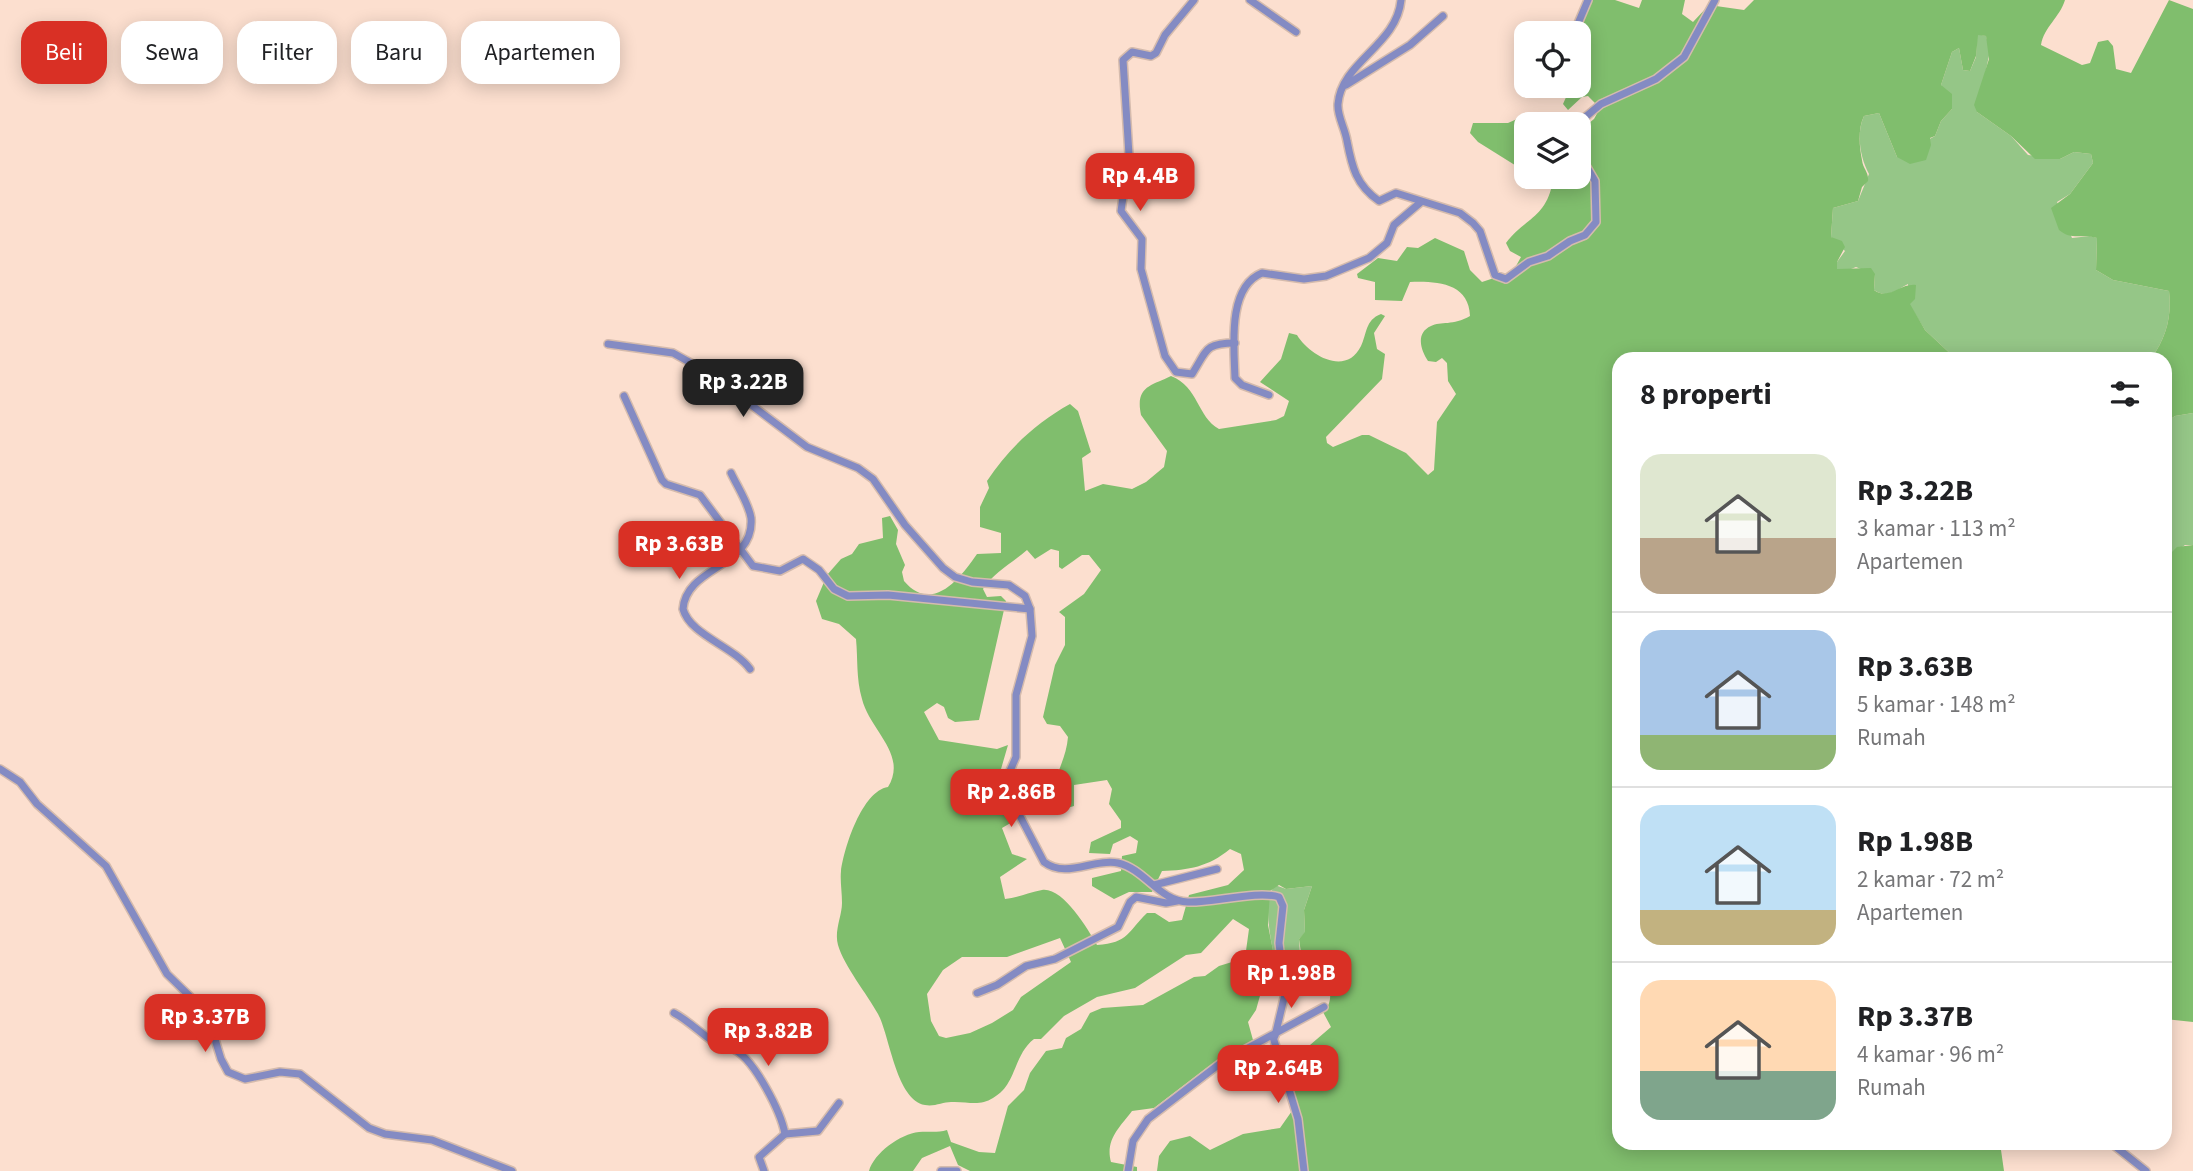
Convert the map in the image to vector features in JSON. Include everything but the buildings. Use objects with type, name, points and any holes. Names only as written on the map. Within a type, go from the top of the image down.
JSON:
[{"type":"street","points":[[1194,0],[1165,35],[1156,53],[1151,56],[1132,52],[1123,60],[1129,155],[1121,211],[1142,239],[1141,269],[1165,356],[1176,372],[1192,374],[1206,348],[1219,343],[1235,343]]},
{"type":"street","points":[[1250,0],[1296,32]]},
{"type":"street","points":[[1401,0],[1395,26],[1342,87],[1337,106],[1346,131],[1352,166],[1361,184],[1379,201],[1396,193],[1460,213],[1480,231],[1496,275],[1506,279],[1529,262],[1548,256],[1570,241],[1585,235],[1596,222],[1595,181],[1591,174]]},
{"type":"street","points":[[1579,21],[1587,0]]},
{"type":"street","points":[[1591,112],[1601,104],[1656,79],[1684,57],[1715,0]]},
{"type":"street","points":[[1342,87],[1410,45],[1443,16]]},
{"type":"street","points":[[1269,395],[1236,380],[1237,305],[1255,276],[1266,273],[1304,279],[1326,276],[1369,257],[1387,243],[1394,225],[1422,202]]},
{"type":"street","points":[[608,344],[673,353],[709,373],[807,447],[858,468],[873,479],[905,525],[943,568],[955,577],[1017,589],[1030,609],[1032,636],[1016,695],[1017,748],[1006,780],[1011,799],[1049,865],[1069,869],[1119,863],[1136,871],[1178,901]]},
{"type":"street","points":[[624,396],[662,480],[666,484],[700,495],[739,552],[761,570],[784,570],[795,561],[808,560],[834,589],[848,596],[888,595],[1030,609]]},
{"type":"street","points":[[731,473],[751,518],[748,535],[739,552],[694,584],[687,592],[683,609],[693,626],[736,652],[750,668]]},
{"type":"street","points":[[0,769],[20,782],[37,804],[96,854],[106,866],[167,974],[207,1013],[220,1059],[228,1072],[245,1079],[279,1072],[300,1074],[369,1128],[385,1134],[432,1140],[512,1171]]},
{"type":"street","points":[[1154,884],[1217,869]]},
{"type":"street","points":[[977,993],[997,985],[1026,967],[1047,962],[1118,927],[1130,902],[1136,897],[1166,903],[1279,897],[1283,906],[1279,943],[1285,993],[1274,1037],[1277,1060],[1298,1119],[1304,1171]]},
{"type":"street","points":[[1128,1171],[1133,1140],[1148,1119],[1222,1062],[1274,1037],[1324,1007]]},
{"type":"street","points":[[674,1013],[715,1044],[734,1049],[742,1056],[774,1101],[785,1134]]},
{"type":"street","points":[[764,1171],[759,1157],[785,1134],[818,1131],[839,1103]]},
{"type":"street","points":[[2120,1150],[2146,1171]]},
{"type":"street","points":[[941,1171],[957,1171]]},
{"type":"green space","points":[[1590,0],[1615,0],[1639,8],[1642,0],[1685,0],[1682,14],[1693,22],[1709,5],[1744,10],[1754,0],[2065,0],[2045,33],[2041,45],[2082,65],[2090,63],[2098,42],[2108,40],[2113,46],[2116,69],[2131,73],[2169,0],[2193,9],[2193,413],[2172,418],[2172,352],[2155,352],[2167,327],[2169,291],[2113,280],[2096,270],[2097,238],[2068,235],[2059,230],[2051,208],[2070,194],[2093,163],[2091,154],[2074,152],[2060,159],[2035,159],[2011,136],[1977,112],[1974,105],[1989,59],[1986,36],[1978,35],[1976,56],[1970,71],[1963,70],[1959,48],[1952,52],[1941,85],[1952,94],[1952,109],[1941,121],[1935,136],[1930,138],[1931,145],[1926,160],[1910,164],[1897,157],[1879,113],[1864,116],[1860,143],[1868,181],[1862,187],[1858,201],[1833,208],[1831,237],[1842,241],[1845,247],[1837,262],[1837,269],[1871,268],[1875,274],[1874,290],[1879,293],[1890,293],[1905,286],[1916,285],[1915,299],[1910,304],[1925,330],[1949,352],[1612,352],[1612,1150],[2001,1150],[2004,1171],[1157,1171],[1159,1156],[1170,1141],[1190,1136],[1210,1150],[1243,1134],[1280,1128],[1294,1108],[1286,1060],[1331,1027],[1323,1012],[1328,1006],[1330,992],[1319,954],[1301,953],[1299,939],[1305,932],[1304,910],[1312,886],[1286,889],[1279,885],[1270,891],[1268,925],[1276,966],[1268,967],[1256,1010],[1248,1022],[1253,1040],[1208,1067],[1154,1108],[1132,1111],[1114,1135],[1110,1154],[1111,1162],[1137,1167],[1137,1171],[970,1171],[958,1165],[950,1146],[922,1158],[913,1171],[869,1171],[882,1151],[904,1136],[919,1132],[947,1130],[951,1142],[979,1152],[995,1153],[1008,1106],[1024,1090],[1030,1073],[1046,1051],[1062,1048],[1066,1038],[1081,1029],[1090,1013],[1102,1008],[1143,1005],[1194,977],[1205,976],[1219,966],[1245,958],[1249,929],[1233,919],[1201,953],[1186,955],[1135,988],[1097,997],[1064,1016],[1041,1039],[1034,1039],[1027,1046],[1007,1086],[988,1101],[925,1105],[915,1101],[907,1092],[895,1066],[878,1014],[845,962],[837,940],[842,903],[841,871],[846,849],[862,809],[879,791],[888,787],[894,764],[891,753],[866,711],[862,699],[856,639],[839,624],[822,619],[816,601],[827,575],[841,559],[852,554],[859,544],[883,538],[882,518],[890,516],[898,530],[896,544],[905,565],[902,572],[904,581],[914,590],[935,594],[954,582],[977,554],[1001,553],[1001,533],[980,527],[980,507],[989,488],[987,481],[1014,447],[1058,411],[1070,404],[1078,411],[1091,452],[1082,458],[1085,491],[1103,484],[1132,489],[1146,482],[1164,467],[1167,451],[1141,415],[1140,398],[1146,388],[1171,376],[1180,381],[1193,394],[1206,417],[1219,429],[1276,420],[1284,416],[1289,401],[1260,382],[1281,359],[1289,333],[1297,335],[1310,350],[1328,360],[1346,360],[1361,346],[1372,320],[1381,314],[1385,316],[1374,333],[1377,349],[1385,354],[1382,379],[1326,437],[1327,443],[1333,447],[1362,435],[1369,435],[1406,453],[1428,475],[1434,470],[1437,422],[1456,394],[1448,381],[1447,363],[1442,358],[1436,362],[1428,361],[1423,352],[1421,338],[1431,326],[1470,316],[1468,305],[1458,290],[1431,282],[1410,282],[1402,301],[1375,300],[1375,282],[1358,278],[1357,274],[1378,258],[1397,261],[1407,247],[1418,248],[1435,238],[1464,251],[1470,270],[1482,282],[1494,278],[1506,284],[1521,257],[1510,251],[1506,243],[1539,212],[1551,189],[1591,189],[1591,121],[1600,108],[1590,98],[1591,21],[1575,21]],"holes":[[[1051,549],[1059,551],[1059,567],[1062,569],[1082,555],[1089,555],[1101,570],[1084,594],[1059,612],[1065,617],[1065,645],[1055,665],[1043,717],[1047,724],[1060,726],[1068,737],[1054,787],[1054,806],[1061,810],[1074,806],[1074,785],[1107,780],[1112,789],[1109,804],[1121,821],[1121,828],[1091,842],[1089,853],[1110,854],[1113,844],[1130,836],[1138,841],[1136,853],[1122,856],[1121,871],[1092,878],[1092,886],[1114,899],[1129,892],[1152,892],[1162,871],[1198,866],[1214,860],[1230,849],[1241,854],[1244,870],[1228,885],[1189,895],[1182,920],[1169,922],[1155,913],[1147,913],[1122,939],[1108,944],[1097,945],[1074,910],[1050,891],[1042,890],[1005,899],[1000,877],[1027,859],[1012,854],[1002,828],[1014,821],[999,776],[1008,745],[997,749],[939,740],[924,712],[937,703],[944,707],[948,718],[955,722],[979,720],[1006,601],[1001,596],[987,597],[983,589],[997,573],[1027,550],[1035,559]],[[1060,938],[1071,962],[1021,997],[1013,1010],[992,1023],[970,1033],[946,1038],[939,1036],[931,1021],[927,994],[943,970],[962,957],[1007,957]]]},
{"type":"green space","points":[[1977,34],[1986,36],[1990,51],[1977,112],[2011,136],[2028,155],[2060,159],[2074,152],[2091,154],[2093,163],[2070,194],[2057,202],[2072,238],[2097,238],[2096,270],[2113,280],[2169,291],[2167,327],[2155,352],[1949,352],[1925,330],[1909,304],[1908,284],[1883,294],[1874,290],[1875,275],[1856,267],[1846,271],[1837,269],[1837,262],[1845,251],[1831,237],[1833,208],[1858,201],[1869,174],[1860,145],[1864,116],[1879,113],[1897,157],[1935,136],[1941,121],[1952,109],[1941,85],[1952,52],[1959,48],[1963,70],[1970,71],[1976,57]]},
{"type":"green space","points":[[1566,98],[1581,98],[1568,110],[1563,104]]},
{"type":"green space","points":[[1514,120],[1514,164],[1478,142],[1470,133],[1473,123],[1508,123]]},
{"type":"green space","points":[[2193,413],[2193,545],[2185,545],[2172,554],[2172,418]]},
{"type":"green space","points":[[2193,545],[2193,1022],[2172,1020],[2172,552],[2177,547]]},
{"type":"green space","points":[[1275,885],[1286,889],[1312,886],[1304,910],[1305,933],[1299,939],[1302,987],[1291,989],[1288,966],[1276,966],[1268,913]]}]
